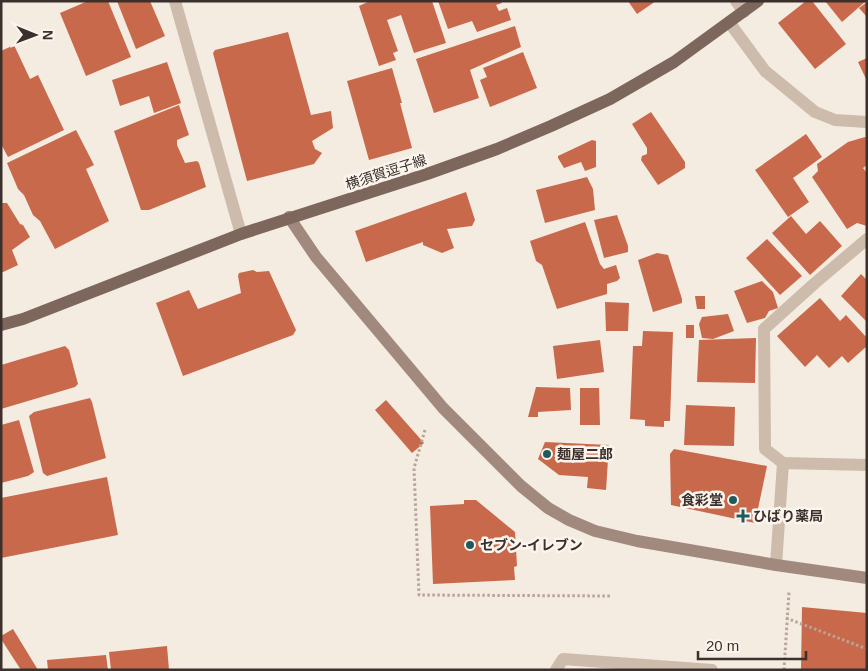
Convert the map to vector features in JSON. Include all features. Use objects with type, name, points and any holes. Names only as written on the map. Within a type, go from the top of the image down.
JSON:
[{"type":"main road","name":"横須賀逗子線","points":[[1,325],[23,319],[289,217],[497,150],[610,99],[674,62],[758,1]]},
{"type":"street","points":[[175,1],[241,234]]},
{"type":"street","points":[[736,1],[744,12]]},
{"type":"street","points":[[729,22],[765,71],[815,112],[835,120],[867,122]]},
{"type":"street","points":[[289,217],[316,257],[443,408],[521,486],[548,508],[569,520],[595,531],[637,541],[776,565],[867,578]]},
{"type":"street","points":[[867,239],[814,283],[764,329],[765,449],[783,463],[867,465]]},
{"type":"street","points":[[776,565],[783,463]]},
{"type":"street","points":[[556,670],[563,659],[712,670]]},
{"type":"path","points":[[425,430],[414,468],[419,595],[612,596]]},
{"type":"path","points":[[784,670],[786,618],[791,567]]},
{"type":"path","points":[[786,618],[867,649]]},
{"type":"building","points":[[88,1],[108,1],[131,57],[86,76],[60,13]]},
{"type":"building","points":[[117,1],[150,1],[165,36],[136,49]]},
{"type":"building","points":[[370,1],[432,1],[446,43],[414,53],[401,15],[387,20],[398,51],[393,53],[396,60],[379,66],[359,6]]},
{"type":"building","points":[[438,1],[501,1],[502,3],[496,5],[499,11],[507,8],[511,20],[477,32],[472,21],[448,29]]},
{"type":"building","points":[[628,1],[656,1],[637,14]]},
{"type":"building","points":[[806,1],[812,1],[846,44],[815,69],[778,23]]},
{"type":"building","points":[[825,1],[866,1],[842,22]]},
{"type":"building","points":[[867,2],[867,17],[859,8]]},
{"type":"building","points":[[515,26],[521,47],[470,70],[479,98],[434,113],[416,59]]},
{"type":"building","points":[[288,32],[311,115],[331,111],[333,128],[312,141],[315,149],[322,153],[314,164],[247,181],[213,53],[215,50]]},
{"type":"building","points":[[14,45],[30,79],[38,75],[64,130],[8,157],[1,144],[1,51]]},
{"type":"building","points":[[523,52],[537,88],[490,107],[480,80],[487,77],[483,68]]},
{"type":"building","points":[[867,58],[867,81],[858,62]]},
{"type":"building","points":[[167,62],[181,103],[154,113],[149,96],[120,106],[112,80]]},
{"type":"building","points":[[392,68],[412,148],[369,160],[347,81]]},
{"type":"building","points":[[179,105],[189,135],[177,140],[177,145],[185,163],[197,161],[199,163],[206,187],[149,210],[141,210],[114,131]]},
{"type":"building","points":[[651,112],[685,162],[685,168],[658,185],[641,160],[642,156],[647,154],[647,148],[632,124]]},
{"type":"building","points":[[76,130],[94,165],[86,169],[109,221],[55,249],[40,221],[33,215],[24,195],[18,189],[7,163]]},
{"type":"building","points":[[806,134],[822,157],[793,178],[809,202],[788,217],[755,170]]},
{"type":"building","points":[[865,137],[867,139],[867,165],[863,168],[867,173],[867,226],[857,223],[847,229],[812,177],[818,171],[817,164],[848,142]]},
{"type":"building","points":[[592,140],[596,141],[596,167],[585,171],[581,162],[564,168],[558,156]]},
{"type":"building","points":[[587,177],[593,189],[595,210],[545,223],[536,190]]},
{"type":"building","points":[[466,192],[475,220],[472,226],[447,229],[454,248],[442,253],[423,245],[423,242],[366,262],[355,231]]},
{"type":"building","points":[[1,203],[7,203],[30,237],[12,250],[18,265],[1,273]]},
{"type":"building","points":[[617,215],[628,246],[628,252],[604,258],[594,220]]},
{"type":"building","points":[[791,216],[806,234],[820,221],[842,246],[810,275],[772,233]]},
{"type":"building","points":[[585,222],[600,264],[604,269],[616,265],[620,278],[607,284],[607,294],[557,309],[542,265],[536,261],[530,241]]},
{"type":"building","points":[[767,239],[802,276],[780,295],[746,258]]},
{"type":"building","points":[[657,253],[668,255],[682,303],[653,312],[638,260]]},
{"type":"building","points":[[253,270],[257,272],[269,271],[296,330],[293,335],[183,376],[156,303],[189,290],[198,309],[241,293],[239,273]]},
{"type":"building","points":[[861,274],[867,280],[867,322],[841,296]]},
{"type":"building","points":[[762,281],[773,292],[778,308],[769,311],[765,318],[747,323],[734,291]]},
{"type":"building","points":[[695,296],[705,296],[705,309],[697,309]]},
{"type":"building","points":[[820,298],[840,321],[846,315],[867,338],[867,346],[848,363],[842,356],[829,368],[817,355],[805,367],[777,336]]},
{"type":"building","points":[[605,302],[629,303],[628,331],[606,331]]},
{"type":"building","points":[[728,314],[734,331],[713,339],[702,338],[699,324],[702,317]]},
{"type":"building","points":[[686,325],[694,325],[694,338],[686,338]]},
{"type":"building","points":[[643,331],[673,332],[670,421],[664,421],[664,427],[645,426],[645,420],[630,419],[633,346],[642,346]]},
{"type":"building","points":[[756,338],[755,383],[697,382],[699,340]]},
{"type":"building","points":[[600,340],[604,372],[557,379],[553,346]]},
{"type":"building","points":[[65,346],[69,350],[78,384],[75,387],[1,409],[1,365]]},
{"type":"building","points":[[536,387],[570,388],[571,410],[538,412],[538,417],[528,417]]},
{"type":"building","points":[[580,388],[599,388],[600,425],[580,425]]},
{"type":"building","points":[[90,398],[106,458],[47,476],[43,473],[29,416],[34,412]]},
{"type":"building","points":[[386,400],[424,443],[412,453],[375,410]]},
{"type":"building","points":[[686,405],[735,407],[734,446],[684,445]]},
{"type":"building","points":[[19,420],[34,472],[28,476],[1,483],[1,425]]},
{"type":"building","points":[[545,442],[609,445],[606,490],[587,488],[588,477],[559,475],[538,459]]},
{"type":"building","points":[[674,449],[767,466],[755,523],[671,505],[670,454]]},
{"type":"building","points":[[107,477],[118,535],[1,558],[1,498]]},
{"type":"building","points":[[464,500],[476,500],[515,532],[517,566],[514,567],[515,580],[433,584],[430,506],[464,504]]},
{"type":"building","points":[[802,607],[867,613],[867,670],[801,670]]},
{"type":"building","points":[[13,629],[38,670],[21,670],[1,639],[1,636]]},
{"type":"building","points":[[167,646],[169,670],[111,670],[109,652]]},
{"type":"building","points":[[106,655],[108,670],[48,670],[47,660]]},
{"type":"place","name":"麺屋二郎","points":[[547,454]]},
{"type":"place","name":"食彩堂","points":[[733,500]]},
{"type":"place","name":"ひばり薬局","points":[[743,516]]},
{"type":"place","name":"セブン-イレブン","points":[[470,545]]}]
